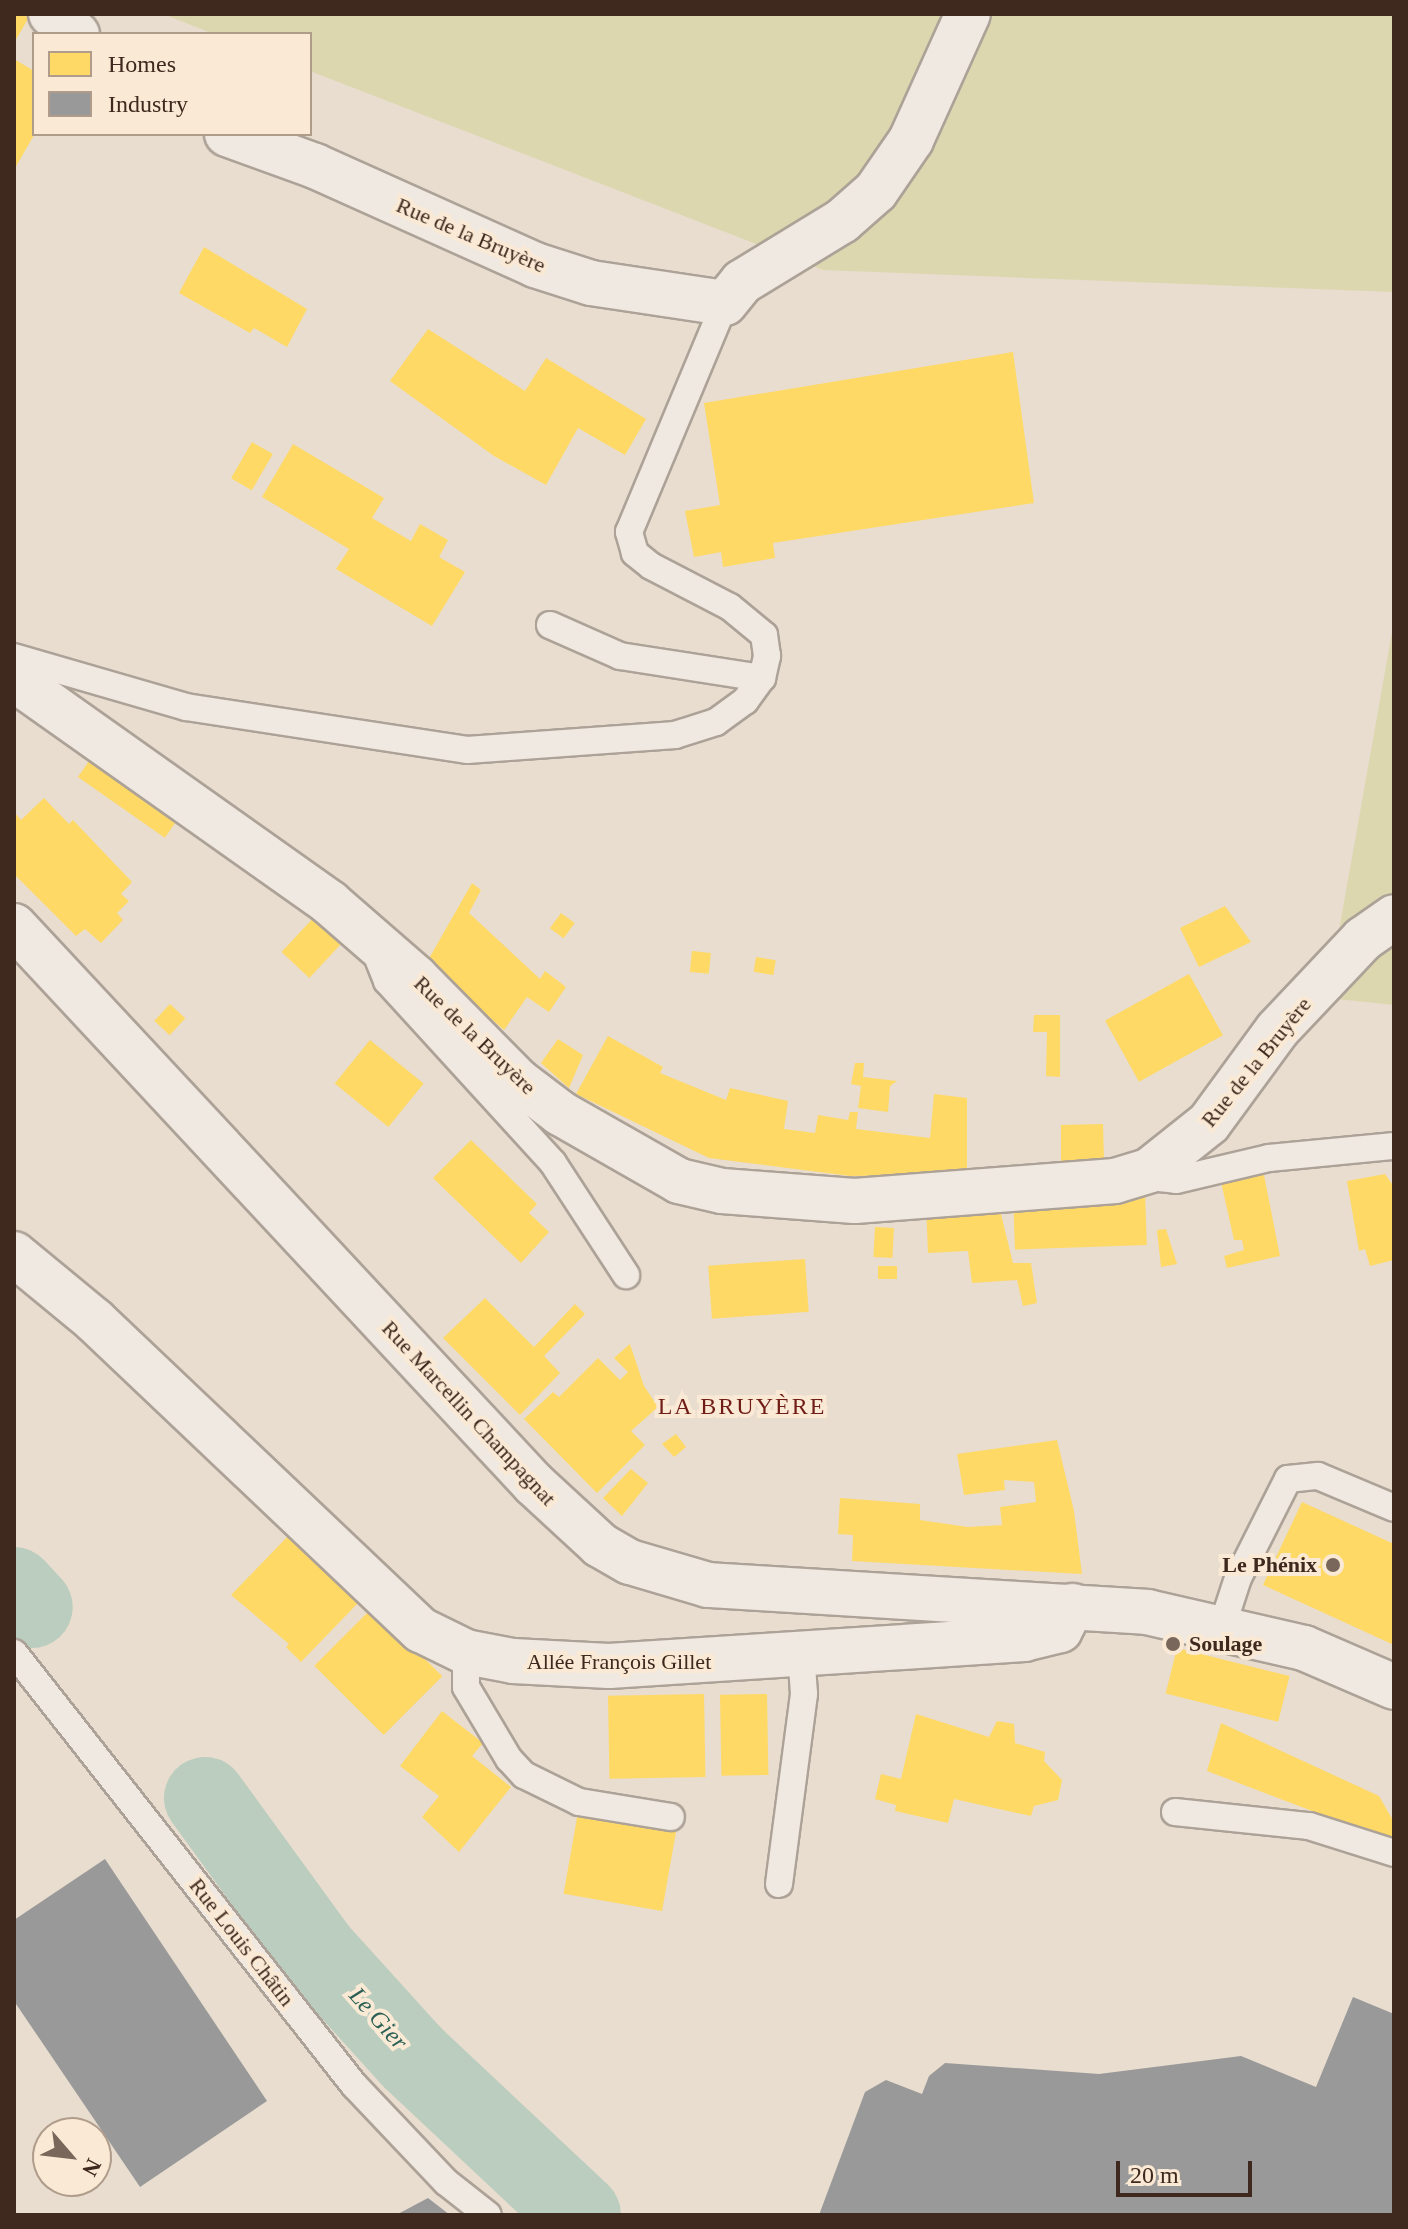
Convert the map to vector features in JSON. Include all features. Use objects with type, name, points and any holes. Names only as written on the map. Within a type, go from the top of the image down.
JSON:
[{"type":"street","points":[[51,14],[74,32]]},
{"type":"street","points":[[725,303],[742,282],[842,221],[876,191],[911,140],[968,14]]},
{"type":"street","name":"Rue de la Bruyère","points":[[232,136],[315,166],[535,265],[591,283],[725,303]]},
{"type":"street","name":"Rue de la Bruyère","points":[[14,679],[295,876],[387,952],[528,1089],[611,1146],[679,1181],[784,1199],[855,1201],[1115,1181],[1150,1170],[1209,1123],[1277,1030],[1363,939],[1394,917]]},
{"type":"street","name":"Rue Marcellin Champagnat","points":[[14,926],[534,1484],[600,1545],[668,1577],[708,1585],[1147,1612],[1304,1648],[1394,1687]]},
{"type":"street","name":"Allée François Gillet","points":[[14,1254],[94,1320],[421,1630],[466,1652],[513,1661],[609,1666],[715,1663],[801,1651],[1046,1636],[1060,1630],[1072,1606]]},
{"type":"lane","points":[[14,657],[186,707],[467,750],[675,735],[716,722],[745,701],[762,678],[767,656],[757,627],[651,566],[635,553],[629,532],[725,303]]},
{"type":"lane","points":[[550,625],[620,656],[762,678]]},
{"type":"lane","points":[[387,952],[379,961],[387,981],[553,1163],[626,1275]]},
{"type":"lane","name":"Rue de la Bruyère","points":[[1150,1170],[1160,1178],[1176,1180],[1269,1158],[1394,1146]]},
{"type":"lane","points":[[1222,1627],[1238,1578],[1288,1479],[1318,1476],[1394,1508]]},
{"type":"lane","points":[[779,1884],[804,1694],[801,1651]]},
{"type":"lane","points":[[466,1652],[466,1687],[524,1775],[579,1802],[671,1817]]},
{"type":"lane","name":"Rue Louis Châtin","points":[[14,1653],[354,2085],[446,2182],[488,2215]]},
{"type":"lane","points":[[1175,1812],[1267,1818],[1394,1853]]},
{"type":"shaded area","points":[[163,14],[1394,14],[1394,292],[823,270],[312,72],[312,32],[209,32]]},
{"type":"shaded area","points":[[1394,621],[1394,1005],[1327,998]]},
{"type":"building: Homes","points":[[14,14],[29,17],[14,43]]},
{"type":"building: Homes","points":[[14,59],[32,70],[33,136],[14,170]]},
{"type":"building: Homes","points":[[204,247],[307,309],[287,347],[254,328],[250,333],[179,293]]},
{"type":"building: Homes","points":[[428,329],[525,391],[546,358],[646,419],[625,455],[578,428],[546,485],[494,456],[390,381]]},
{"type":"building: Homes","points":[[1013,352],[1034,503],[773,543],[775,558],[723,567],[721,552],[694,557],[685,511],[720,505],[704,403]]},
{"type":"building: Homes","points":[[252,442],[273,454],[252,490],[231,478]]},
{"type":"building: Homes","points":[[293,444],[384,498],[372,518],[411,541],[420,524],[448,540],[439,557],[465,572],[432,626],[336,569],[349,549],[262,497]]},
{"type":"building: Homes","points":[[94,754],[181,815],[165,838],[78,777]]},
{"type":"building: Homes","points":[[44,798],[69,824],[73,820],[132,882],[121,894],[129,901],[117,913],[123,920],[101,943],[85,929],[76,936],[14,874],[14,812],[21,820]]},
{"type":"building: Homes","points":[[472,883],[481,890],[469,913],[540,979],[545,971],[566,987],[549,1012],[527,997],[504,1030],[427,962]]},
{"type":"building: Homes","points":[[1225,906],[1251,942],[1199,967],[1180,928]]},
{"type":"building: Homes","points":[[561,913],[575,923],[564,938],[550,928]]},
{"type":"building: Homes","points":[[317,914],[345,940],[309,978],[282,952]]},
{"type":"building: Homes","points":[[692,951],[711,953],[709,974],[690,972]]},
{"type":"building: Homes","points":[[756,957],[776,960],[773,975],[754,972]]},
{"type":"building: Homes","points":[[1189,974],[1223,1035],[1139,1082],[1105,1021]]},
{"type":"building: Homes","points":[[170,1004],[185,1018],[170,1035],[154,1021]]},
{"type":"building: Homes","points":[[1034,1015],[1060,1015],[1060,1077],[1046,1076],[1047,1032],[1033,1032]]},
{"type":"building: Homes","points":[[608,1036],[663,1067],[660,1073],[726,1100],[730,1088],[788,1101],[784,1129],[815,1133],[818,1115],[848,1120],[850,1112],[858,1112],[856,1129],[930,1138],[934,1094],[967,1098],[967,1174],[850,1176],[709,1158],[576,1094]]},
{"type":"building: Homes","points":[[558,1039],[583,1055],[569,1088],[541,1063]]},
{"type":"building: Homes","points":[[370,1040],[424,1083],[388,1127],[335,1084]]},
{"type":"building: Homes","points":[[855,1063],[864,1063],[863,1077],[897,1081],[890,1086],[888,1112],[858,1108],[861,1086],[851,1084]]},
{"type":"building: Homes","points":[[1103,1124],[1104,1160],[1061,1169],[1061,1125]]},
{"type":"building: Homes","points":[[471,1140],[537,1204],[529,1213],[549,1232],[521,1263],[433,1178]]},
{"type":"building: Homes","points":[[1262,1165],[1280,1256],[1227,1268],[1224,1256],[1244,1250],[1242,1240],[1234,1240],[1219,1173]]},
{"type":"building: Homes","points":[[1385,1174],[1394,1187],[1394,1260],[1370,1266],[1365,1249],[1359,1251],[1347,1181]]},
{"type":"building: Homes","points":[[1145,1192],[1147,1245],[1015,1250],[1013,1197]]},
{"type":"building: Homes","points":[[998,1202],[1013,1263],[1031,1263],[1037,1303],[1023,1306],[1017,1280],[972,1283],[968,1251],[928,1253],[926,1206]]},
{"type":"building: Homes","points":[[875,1227],[894,1228],[892,1258],[873,1257]]},
{"type":"building: Homes","points":[[1166,1229],[1177,1264],[1161,1267],[1157,1230]]},
{"type":"building: Homes","points":[[805,1259],[809,1312],[712,1319],[708,1266]]},
{"type":"building: Homes","points":[[878,1266],[897,1266],[897,1279],[878,1279]]},
{"type":"building: Homes","points":[[485,1298],[534,1347],[575,1304],[585,1314],[544,1356],[560,1373],[520,1415],[443,1338]]},
{"type":"building: Homes","points":[[630,1344],[644,1386],[658,1407],[631,1431],[645,1445],[597,1493],[524,1419],[553,1392],[559,1397],[598,1358],[620,1380],[628,1372],[614,1358]]},
{"type":"building: Homes","points":[[676,1434],[686,1447],[674,1457],[662,1444]]},
{"type":"building: Homes","points":[[1057,1440],[1074,1511],[1082,1574],[852,1561],[853,1535],[838,1534],[840,1498],[920,1504],[920,1520],[968,1527],[1002,1525],[1000,1507],[1036,1502],[1034,1482],[1004,1480],[1005,1490],[964,1495],[957,1454]]},
{"type":"building: Homes","points":[[631,1469],[648,1483],[622,1516],[603,1498]]},
{"type":"building: Homes","name":"Le Phénix","points":[[1302,1502],[1394,1544],[1394,1645],[1263,1585]]},
{"type":"building: Homes","points":[[290,1534],[358,1603],[301,1662],[286,1647],[289,1644],[231,1595]]},
{"type":"building: Homes","points":[[373,1607],[442,1676],[384,1735],[314,1666]]},
{"type":"building: Homes","points":[[1177,1648],[1290,1676],[1278,1722],[1166,1694]]},
{"type":"building: Homes","points":[[704,1694],[705,1777],[609,1779],[608,1696]]},
{"type":"building: Homes","points":[[767,1694],[768,1775],[721,1776],[720,1695]]},
{"type":"building: Homes","points":[[442,1711],[483,1743],[472,1756],[511,1787],[459,1852],[422,1817],[439,1796],[400,1766]]},
{"type":"building: Homes","points":[[916,1714],[989,1737],[997,1721],[1014,1724],[1015,1743],[1045,1752],[1044,1761],[1062,1780],[1058,1800],[1034,1806],[1031,1816],[954,1799],[948,1823],[895,1811],[896,1805],[875,1799],[881,1774],[901,1779]]},
{"type":"building: Homes","points":[[1221,1723],[1379,1796],[1394,1822],[1394,1842],[1207,1771]]},
{"type":"building: Homes","points":[[578,1812],[676,1829],[662,1911],[564,1894]]},
{"type":"building: Industry","points":[[105,1859],[267,2101],[140,2187],[112,2146],[112,2117],[93,2117],[14,2001],[14,1920]]},
{"type":"building: Industry","points":[[1353,1997],[1394,2014],[1394,2215],[819,2215],[865,2092],[886,2080],[922,2094],[929,2076],[945,2063],[1099,2074],[1241,2056],[1316,2087]]},
{"type":"building: Industry","points":[[428,2198],[450,2215],[396,2215]]},
{"type":"waterway","name":"Le Gier","points":[[14,1588],[32,1607]]},
{"type":"waterway","name":"Le Gier","points":[[205,1798],[316,1951],[413,2058],[580,2215]]},
{"type":"place","name":"Le Phénix","points":[[1333,1565]]},
{"type":"place","name":"Soulage","points":[[1173,1644]]},
{"type":"district","name":"LA BRUYÈRE","points":[[742,1407]]}]
